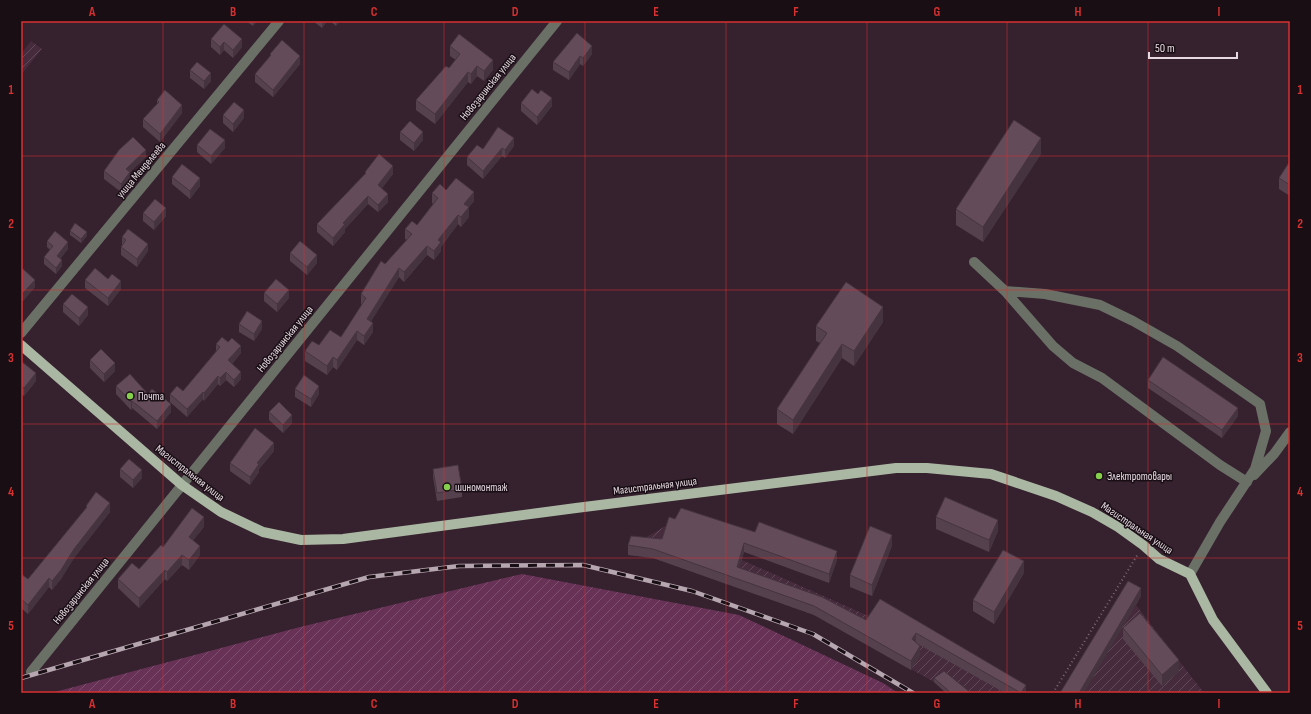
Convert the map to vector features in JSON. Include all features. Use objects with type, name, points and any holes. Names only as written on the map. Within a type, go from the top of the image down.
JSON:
[{"type":"main road","name":"Магистральная улица","points":[[21,345],[182,485],[221,512],[263,532],[301,540],[343,539],[851,473],[927,468],[991,474],[1026,484],[1092,512],[1143,545],[1158,559],[1190,574]]},
{"type":"main road","points":[[1190,574],[1213,620],[1267,693]]},
{"type":"street","name":"улица Менделеева","points":[[21,333],[279,21]]},
{"type":"street","name":"Новозаринская улица","points":[[31,672],[557,21]]},
{"type":"street","points":[[974,262],[1005,291],[1053,346],[1072,363],[1102,378],[1220,465],[1247,482]]},
{"type":"street","points":[[1005,291],[1045,294],[1100,305],[1133,321],[1177,346],[1260,404],[1266,431],[1255,469],[1220,522],[1190,574]]},
{"type":"street","points":[[1247,482],[1274,454],[1290,432]]},
{"type":"path","points":[[1053,693],[1143,545]]},
{"type":"shaded area","points":[[31,41],[42,49],[21,75],[21,54]]},
{"type":"shaded area","points":[[681,517],[747,538],[742,560],[873,618],[1024,693],[946,693],[934,682],[814,615],[653,558],[628,555],[631,546]]},
{"type":"shaded area","points":[[522,574],[739,615],[883,683],[898,693],[51,693],[300,627]]},
{"type":"shaded area","points":[[1128,589],[1141,596],[1136,605],[1204,693],[1066,693]]},
{"type":"building","points":[[224,24],[242,39],[233,50],[224,42],[220,47],[211,39]]},
{"type":"building","points":[[577,33],[592,46],[583,58],[580,56],[569,72],[553,62]]},
{"type":"building","points":[[459,34],[493,60],[484,71],[477,66],[471,74],[468,72],[435,114],[416,100],[446,66],[449,68],[460,54],[450,46]]},
{"type":"building","points":[[282,40],[300,56],[273,90],[255,74]]},
{"type":"building","points":[[197,62],[211,73],[204,81],[190,70]]},
{"type":"building","points":[[532,89],[538,94],[541,90],[552,98],[537,117],[521,103]]},
{"type":"building","points":[[165,90],[182,105],[160,134],[143,119],[159,102],[157,100]]},
{"type":"building","points":[[234,102],[244,110],[233,124],[223,115]]},
{"type":"building","points":[[1014,120],[1041,138],[983,227],[956,209]]},
{"type":"building","points":[[410,121],[423,132],[414,143],[400,132]]},
{"type":"building","points":[[498,127],[514,138],[505,150],[502,148],[483,171],[467,157],[477,145],[483,149]]},
{"type":"building","points":[[210,129],[225,140],[211,156],[197,145]]},
{"type":"building","points":[[133,137],[146,150],[126,169],[130,172],[121,184],[104,171],[119,150]]},
{"type":"building","points":[[379,154],[393,166],[378,185],[388,194],[378,205],[368,196],[343,223],[345,224],[333,238],[317,224],[366,173],[365,172]]},
{"type":"building","points":[[1290,161],[1290,185],[1279,178]]},
{"type":"building","points":[[182,164],[200,178],[190,191],[172,177]]},
{"type":"building","points":[[456,178],[474,192],[464,204],[469,207],[461,217],[458,215],[438,240],[441,242],[434,251],[427,246],[404,272],[399,268],[367,319],[373,323],[364,336],[357,331],[337,360],[333,357],[327,366],[305,351],[312,341],[319,345],[330,330],[341,337],[366,298],[361,294],[381,261],[385,264],[412,234],[405,229],[412,221],[417,225],[438,198],[432,193],[440,184],[446,190]]},
{"type":"building","points":[[155,199],[166,208],[154,222],[143,213]]},
{"type":"building","points":[[75,223],[87,232],[81,239],[70,231]]},
{"type":"building","points":[[128,229],[148,244],[137,259],[121,247],[126,240],[122,237]]},
{"type":"building","points":[[55,231],[68,242],[57,256],[62,260],[56,268],[44,257],[53,246],[47,241]]},
{"type":"building","points":[[300,241],[317,255],[307,267],[290,253]]},
{"type":"building","points":[[21,267],[35,280],[23,293],[21,291]]},
{"type":"building","points":[[95,268],[108,279],[112,274],[121,281],[108,298],[85,280]]},
{"type":"building","points":[[276,279],[289,290],[277,304],[264,293]]},
{"type":"building","points":[[846,282],[883,307],[854,351],[842,344],[793,420],[777,409],[827,333],[816,326]]},
{"type":"building","points":[[72,294],[88,307],[79,318],[63,304]]},
{"type":"building","points":[[247,311],[262,321],[254,334],[239,324]]},
{"type":"building","points":[[222,337],[228,342],[232,338],[241,346],[228,360],[241,372],[234,380],[226,372],[220,378],[218,376],[204,393],[203,392],[187,409],[170,394],[177,386],[183,391],[220,347],[216,344]]},
{"type":"building","points":[[101,349],[115,363],[104,374],[90,360]]},
{"type":"building","points":[[1163,357],[1238,408],[1222,430],[1148,380]]},
{"type":"building","points":[[21,361],[36,373],[24,388],[21,386]]},
{"type":"building","points":[[130,374],[148,394],[152,389],[171,404],[157,421],[132,401],[131,402],[116,386]]},
{"type":"building","points":[[304,375],[319,386],[311,399],[295,389]]},
{"type":"building","points":[[279,402],[292,415],[283,425],[269,412]]},
{"type":"building","points":[[255,428],[274,443],[257,463],[259,464],[250,477],[230,463]]},
{"type":"building","points":[[129,459],[142,470],[133,480],[120,469]]},
{"type":"building","name":"шиномонтаж","points":[[458,465],[462,489],[437,493],[433,469]]},
{"type":"building","points":[[96,492],[110,503],[74,549],[61,570],[52,581],[49,578],[28,605],[21,599],[21,574],[28,579],[87,507],[86,506]]},
{"type":"building","points":[[945,497],[998,520],[989,540],[936,517]]},
{"type":"building","points":[[192,508],[204,517],[189,537],[200,546],[189,560],[182,555],[167,572],[165,570],[139,598],[118,579],[132,563],[139,569],[161,545],[163,547]]},
{"type":"building","points":[[681,508],[755,532],[759,522],[837,551],[829,574],[744,543],[737,567],[822,597],[866,620],[880,599],[1026,685],[1021,693],[916,633],[912,639],[920,646],[911,661],[814,606],[653,549],[628,545],[631,536],[662,539],[669,517],[675,519]]},
{"type":"building","points":[[870,526],[892,535],[872,585],[850,575]]},
{"type":"building","points":[[1003,550],[1024,561],[994,612],[973,600]]},
{"type":"building","points":[[1128,581],[1141,588],[1079,693],[1060,693]]},
{"type":"building","points":[[1140,613],[1179,660],[1162,675],[1123,628]]},
{"type":"building","points":[[944,671],[971,693],[951,693],[934,678]]},
{"type":"railway","points":[[21,678],[369,577],[459,566],[583,565],[692,591],[813,634],[913,693]]},
{"type":"place","name":"Почта","points":[[130,396]]},
{"type":"place","name":"Электротовары","points":[[1099,476]]},
{"type":"place","name":"шиномонтаж","points":[[447,487]]}]
